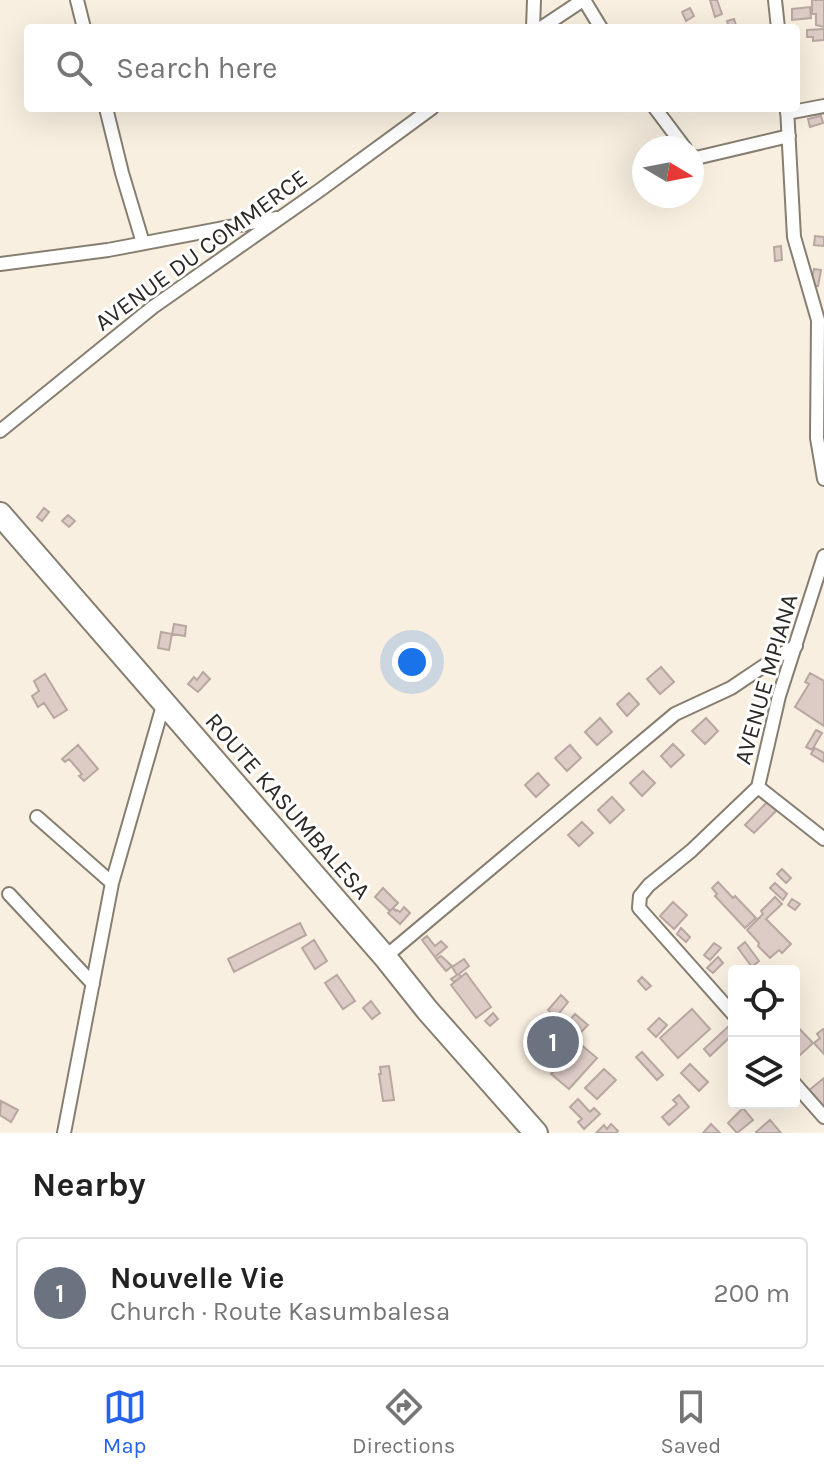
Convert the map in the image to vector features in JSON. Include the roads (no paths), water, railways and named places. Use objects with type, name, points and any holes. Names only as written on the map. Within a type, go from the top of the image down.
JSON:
[{"type":"highway","name":"ROUTE KASUMBALESA","points":[[0,514],[536,1133]]},
{"type":"street","points":[[77,0],[83,24]]},
{"type":"street","points":[[533,24],[534,0]]},
{"type":"street","points":[[547,24],[583,0],[598,24]]},
{"type":"street","points":[[775,0],[778,24]]},
{"type":"street","points":[[800,109],[824,106]]},
{"type":"street","points":[[107,112],[143,243]]},
{"type":"street","name":"AVENUE DU COMMERCE","points":[[0,431],[153,307],[427,112]]},
{"type":"street","points":[[658,112],[676,136]]},
{"type":"street","points":[[787,112],[794,237],[818,320],[817,438],[824,479]]},
{"type":"street","points":[[704,156],[789,136]]},
{"type":"street","points":[[0,264],[281,218]]},
{"type":"street","name":"AVENUE MPIANA","points":[[728,1008],[639,908],[640,896],[758,787],[779,696],[824,556]]},
{"type":"street","points":[[385,957],[675,714],[731,688],[796,646]]},
{"type":"street","points":[[64,1133],[112,883],[164,702]]},
{"type":"street","points":[[758,787],[824,839]]},
{"type":"street","points":[[37,817],[112,883]]},
{"type":"street","points":[[9,894],[93,984]]},
{"type":"street","points":[[800,1090],[824,1117]]},
{"type":"place","name":"Nouvelle Vie","points":[[553,1042]]}]
